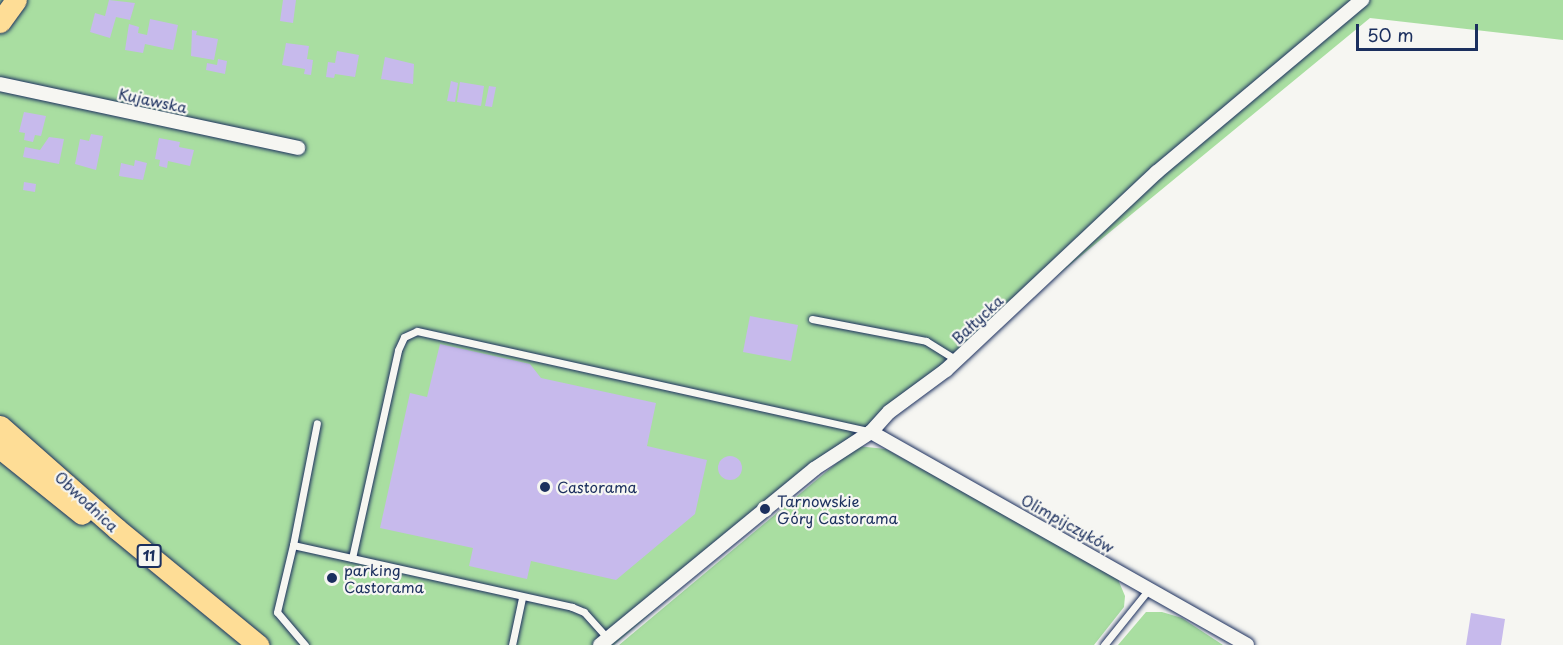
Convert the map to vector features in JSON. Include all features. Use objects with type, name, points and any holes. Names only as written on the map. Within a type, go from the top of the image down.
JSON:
[{"type":"main road","points":[[0,22],[16,0]]},
{"type":"main road","name":"Obwodnica","points":[[0,426],[117,529],[258,645]]},
{"type":"main road","name":"Obwodnica","points":[[0,448],[243,645]]},
{"type":"street","name":"Bałtycka","points":[[604,642],[814,470],[871,432],[889,412],[957,360],[1157,172],[1362,0]]},
{"type":"street","name":"Kujawska","points":[[0,84],[298,148]]},
{"type":"street","name":"Olimpijczyków","points":[[871,432],[1247,645]]},
{"type":"lane","points":[[812,319],[926,340],[957,360]]},
{"type":"lane","points":[[352,558],[398,350],[404,337],[417,331],[871,432]]},
{"type":"lane","points":[[306,645],[277,612],[317,423]]},
{"type":"lane","points":[[292,545],[584,612],[604,642]]},
{"type":"lane","points":[[1104,645],[1150,588]]},
{"type":"lane","points":[[512,645],[522,598]]},
{"type":"green space","points":[[0,0],[1563,0],[1563,40],[1370,18],[725,549],[614,645],[0,645]]},
{"type":"green space","points":[[857,446],[886,449],[1117,577],[1125,596],[1124,607],[1094,645],[619,645]]},
{"type":"green space","points":[[1146,612],[1162,612],[1182,618],[1223,645],[1118,645]]},
{"type":"building","points":[[109,0],[135,3],[130,20],[116,17],[110,38],[90,32],[95,13],[105,16]]},
{"type":"building","points":[[283,0],[296,0],[293,23],[280,21]]},
{"type":"building","points":[[150,19],[178,25],[173,50],[145,44],[143,53],[125,50],[129,24],[139,27],[138,33],[147,35]]},
{"type":"building","points":[[192,30],[197,31],[196,35],[218,39],[214,60],[191,56]]},
{"type":"building","points":[[286,43],[309,46],[307,59],[313,60],[311,75],[304,74],[305,69],[282,65]]},
{"type":"building","points":[[337,51],[359,55],[355,77],[335,74],[334,78],[326,77],[328,62],[335,63]]},
{"type":"building","points":[[385,57],[414,64],[413,84],[381,79]]},
{"type":"building","points":[[218,59],[227,61],[225,74],[206,70],[207,63],[217,65]]},
{"type":"building","points":[[451,81],[458,83],[455,102],[447,101]]},
{"type":"building","points":[[460,82],[484,86],[481,106],[457,102]]},
{"type":"building","points":[[489,86],[496,87],[492,107],[485,106]]},
{"type":"building","points":[[24,112],[46,116],[41,136],[35,135],[33,142],[24,140],[25,133],[19,132]]},
{"type":"building","points":[[91,134],[103,136],[96,170],[75,164],[80,139],[89,141]]},
{"type":"building","points":[[49,137],[64,139],[59,164],[23,157],[25,147],[40,150]]},
{"type":"building","points":[[159,138],[180,142],[179,147],[194,150],[190,166],[168,161],[167,168],[159,166],[160,160],[155,159]]},
{"type":"building","points":[[135,160],[147,163],[143,180],[119,176],[121,163],[134,166]]},
{"type":"building","points":[[24,182],[36,184],[35,192],[23,190]]},
{"type":"building","points":[[750,316],[798,325],[791,361],[743,352]]},
{"type":"building","name":"Castorama","points":[[440,344],[530,364],[541,378],[656,403],[647,446],[707,460],[695,514],[616,580],[531,561],[527,579],[469,566],[473,548],[380,528],[410,393],[427,397]]},
{"type":"building","points":[[730,456],[735,457],[741,463],[741,473],[735,479],[730,480],[725,479],[719,473],[718,468],[719,463],[725,457]]},
{"type":"building","points":[[1471,613],[1505,619],[1501,645],[1466,645]]},
{"type":"place","name":"Castorama","points":[[545,487]]},
{"type":"place","name":"Tarnowskie Góry Castorama","points":[[765,509]]},
{"type":"place","name":"parking Castorama","points":[[332,578]]}]
